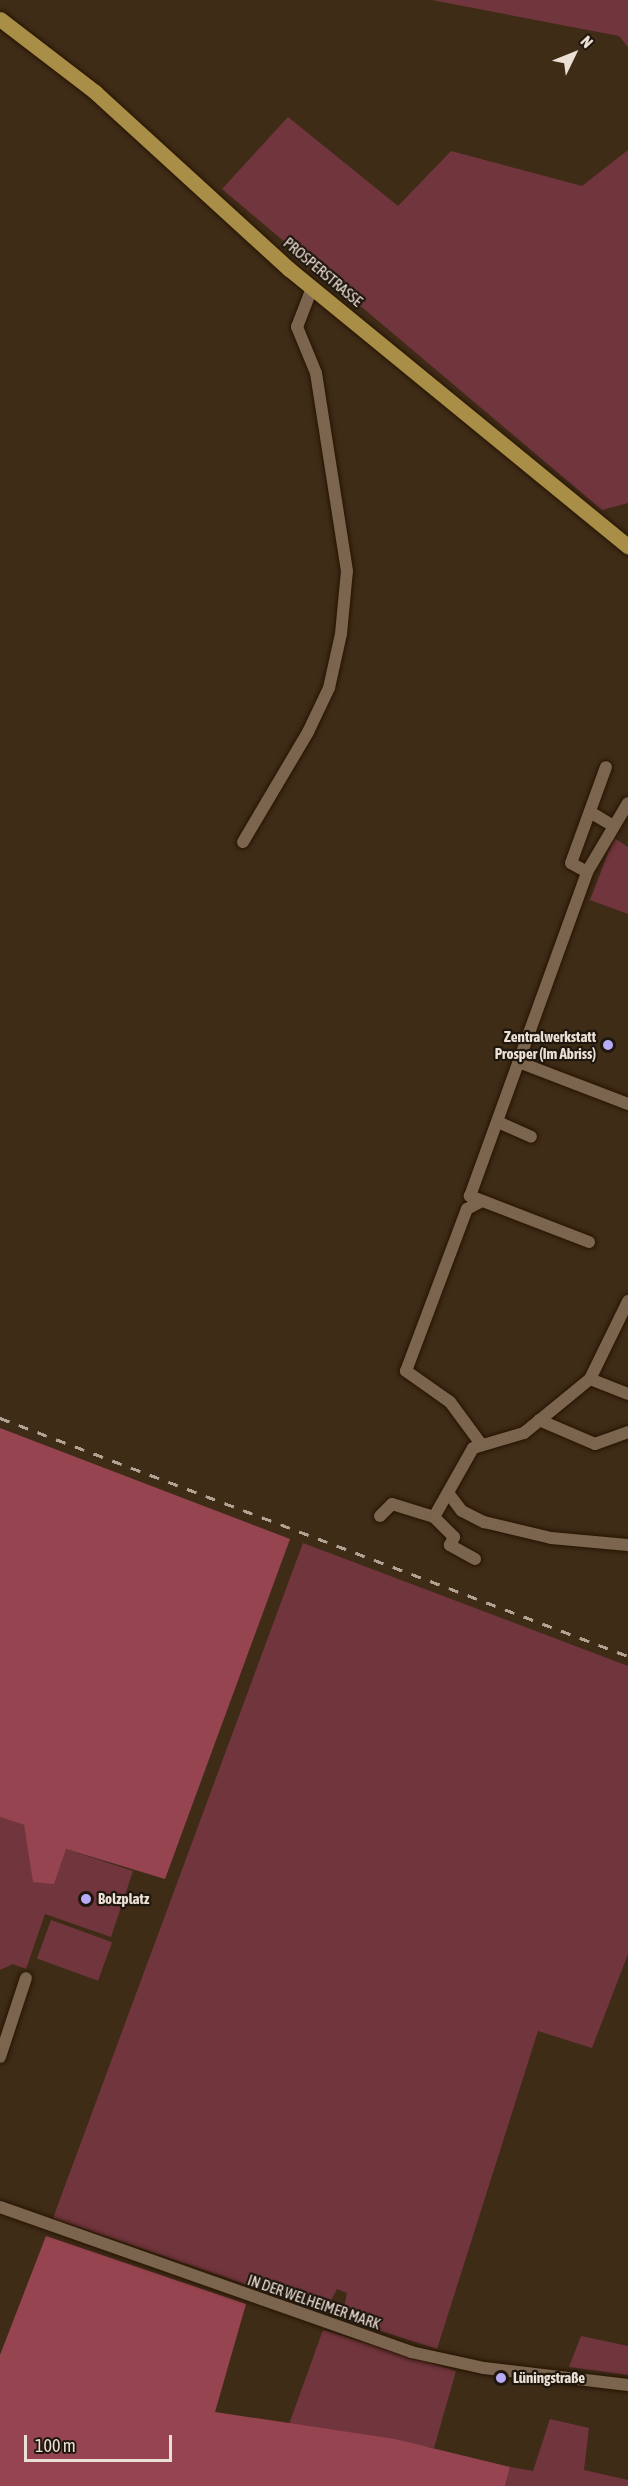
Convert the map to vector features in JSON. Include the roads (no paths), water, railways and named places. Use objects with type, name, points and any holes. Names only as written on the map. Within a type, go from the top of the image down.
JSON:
[{"type":"main road","name":"PROSPERSTRASSE","points":[[0,19],[95,92],[312,288],[628,546]]},
{"type":"street","points":[[243,842],[308,732],[329,688],[341,634],[347,571],[316,373],[297,327],[312,288]]},
{"type":"street","points":[[587,872],[571,863],[606,767]]},
{"type":"street","points":[[589,1242],[470,1196],[521,1063],[587,872],[628,803]]},
{"type":"street","points":[[590,812],[614,826]]},
{"type":"street","points":[[521,1063],[628,1104]]},
{"type":"street","points":[[498,1122],[531,1137]]},
{"type":"street","points":[[481,1444],[450,1402],[406,1371],[467,1209],[482,1201]]},
{"type":"street","points":[[434,1517],[473,1448],[524,1433],[590,1378],[628,1301]]},
{"type":"street","points":[[590,1378],[628,1394]]},
{"type":"street","points":[[539,1420],[595,1444],[628,1432]]},
{"type":"street","points":[[449,1494],[462,1511],[484,1522],[551,1538],[628,1545]]},
{"type":"street","points":[[380,1515],[392,1504],[434,1517],[454,1537],[450,1545],[475,1559]]},
{"type":"street","points":[[0,2055],[26,1978]]},
{"type":"street","name":"IN DER WELHEIMER MARK","points":[[0,2207],[411,2352],[484,2368],[628,2385]]},
{"type":"railway","points":[[0,1418],[628,1656]]},
{"type":"place","name":"Zentralwerkstatt Prosper (Im Abriss)","points":[[608,1045]]},
{"type":"place","name":"Bolzplatz","points":[[86,1899]]},
{"type":"place","name":"Lüningstraße","points":[[501,2378]]}]
